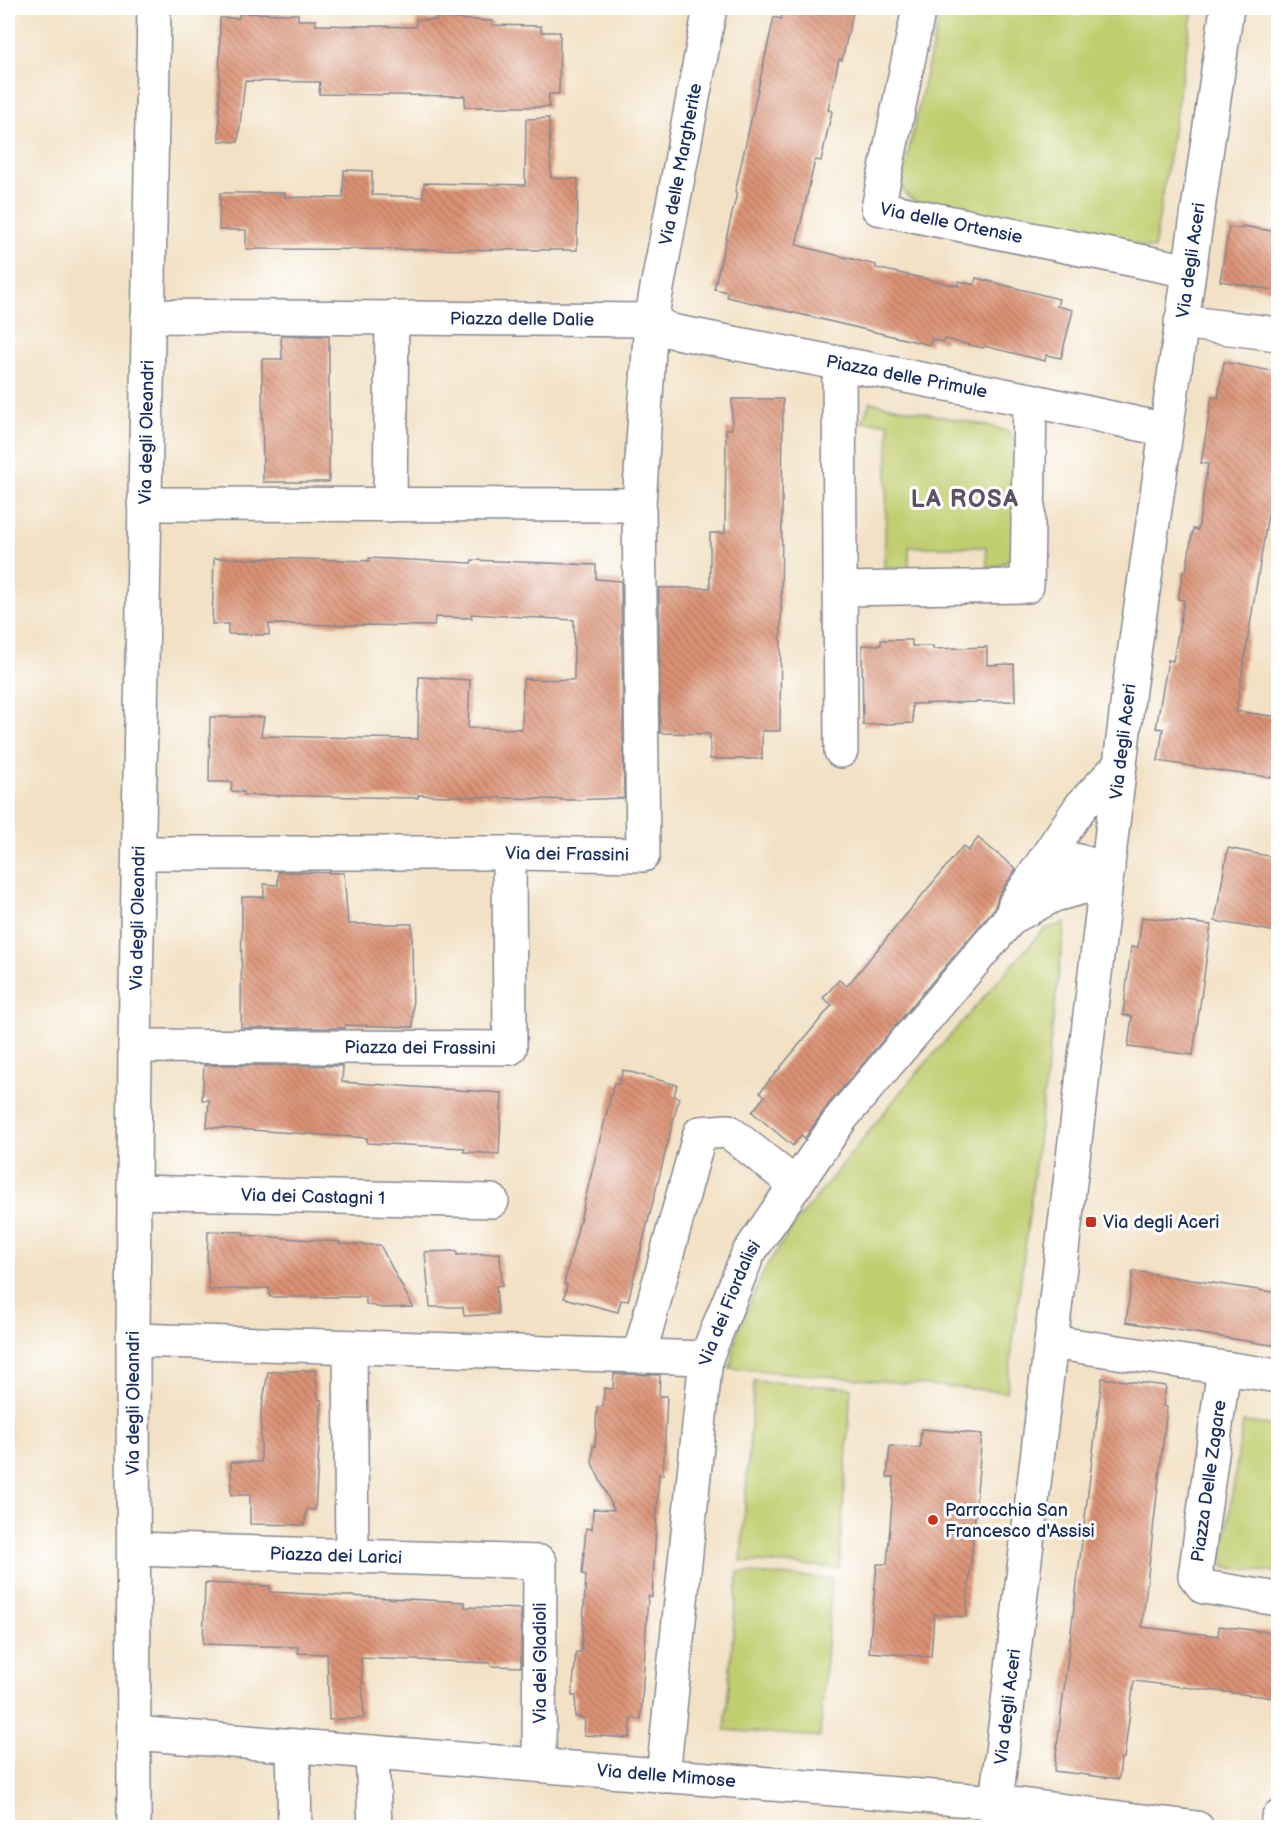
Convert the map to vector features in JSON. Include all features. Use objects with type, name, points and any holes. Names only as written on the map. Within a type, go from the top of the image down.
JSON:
[{"type":"street","name":"Via degli Oleandri","points":[[134,1827],[135,1046],[154,8]]},
{"type":"street","name":"Via delle Margherite","points":[[639,505],[651,320],[710,8]]},
{"type":"street","name":"Via delle Ortensie","points":[[919,8],[878,208],[1189,271]]},
{"type":"street","name":"Via degli Aceri","points":[[996,1815],[1120,765],[1227,8]]},
{"type":"street","name":"Piazza delle Dalie","points":[[148,316],[651,320]]},
{"type":"street","points":[[390,505],[392,318]]},
{"type":"street","name":"Piazza delle Primule","points":[[651,320],[671,331],[1030,400],[1166,430]]},
{"type":"street","points":[[1181,322],[1278,334]]},
{"type":"street","points":[[839,362],[842,751]]},
{"type":"street","points":[[840,589],[1027,586],[1030,400]]},
{"type":"street","points":[[144,504],[639,505]]},
{"type":"street","name":"Via dei Frassini","points":[[139,853],[643,855],[639,505]]},
{"type":"street","name":"Via dei Fiordalisi","points":[[1011,918],[1015,904],[1081,806],[1120,765]]},
{"type":"street","name":"Piazza dei Frassini","points":[[135,1046],[510,1048],[509,853]]},
{"type":"street","points":[[1036,873],[1074,860],[1107,875]]},
{"type":"street","name":"Via dei Fiordalisi","points":[[663,1776],[706,1358],[748,1254],[842,1117],[1011,918],[1054,895],[1107,875]]},
{"type":"street","points":[[639,1356],[700,1133],[728,1131],[796,1185]]},
{"type":"street","name":"Via dei Castagni 1","points":[[135,1192],[492,1200]]},
{"type":"street","points":[[133,1340],[706,1358]]},
{"type":"street","points":[[1051,1342],[1278,1376]]},
{"type":"street","points":[[350,1347],[352,1556]]},
{"type":"street","name":"Piazza Delle Zagare","points":[[1224,1368],[1195,1576],[1204,1587],[1278,1599]]},
{"type":"street","name":"Piazza dei Larici","points":[[134,1549],[540,1562]]},
{"type":"street","name":"Via dei Gladioli","points":[[539,1765],[540,1562]]},
{"type":"street","name":"Via delle Mimose","points":[[134,1733],[663,1776],[996,1815],[1197,1827]]},
{"type":"street","points":[[293,1746],[295,1827]]},
{"type":"street","points":[[372,1752],[375,1827]]},
{"type":"street","points":[[1277,1827],[1278,1818]]},
{"type":"green space","points":[[941,8],[1193,8],[1154,249],[917,202],[907,196],[902,188],[903,176]]},
{"type":"green space","points":[[870,402],[1009,432],[1016,441],[1013,554],[1008,560],[987,568],[986,547],[909,547],[909,569],[884,568],[889,423],[862,422]]},
{"type":"green space","points":[[1065,923],[1007,1392],[730,1368],[738,1329],[767,1265],[795,1224],[903,1089],[1043,930]]},
{"type":"green space","points":[[754,1381],[851,1388],[839,1568],[741,1561]]},
{"type":"green space","points":[[1243,1422],[1278,1426],[1278,1573],[1225,1567],[1223,1556]]},
{"type":"green space","points":[[738,1572],[832,1579],[820,1737],[725,1730]]},
{"type":"building","points":[[783,8],[854,8],[842,60],[839,59],[828,110],[832,111],[821,161],[815,160],[796,245],[876,265],[876,268],[958,286],[959,281],[974,285],[976,278],[1059,299],[1057,306],[1073,310],[1061,358],[1046,355],[1045,361],[945,339],[944,342],[931,339],[930,345],[727,297],[728,292],[714,289],[774,17],[781,19]]},
{"type":"building","points":[[239,13],[298,14],[298,20],[316,20],[316,25],[416,27],[416,20],[436,20],[436,18],[492,21],[492,25],[541,26],[541,32],[560,32],[559,94],[549,94],[549,107],[465,107],[465,96],[319,94],[320,82],[245,81],[238,142],[219,141],[220,18],[239,18]]},
{"type":"building","points":[[549,118],[551,178],[578,179],[577,250],[246,249],[246,230],[219,230],[220,193],[285,193],[285,197],[343,198],[344,170],[372,171],[372,195],[423,197],[424,183],[525,185],[526,119]]},
{"type":"building","points":[[1242,226],[1278,232],[1278,291],[1220,281],[1229,227],[1242,229]]},
{"type":"building","points":[[281,336],[329,336],[329,482],[263,482],[262,359],[282,359]]},
{"type":"building","points":[[1224,362],[1278,372],[1278,453],[1236,711],[1278,717],[1275,742],[1278,743],[1278,778],[1158,761],[1163,729],[1156,728],[1168,660],[1173,661],[1184,600],[1178,599],[1183,571],[1186,572],[1193,529],[1198,530],[1208,464],[1201,463],[1212,397],[1218,398]]},
{"type":"building","points":[[732,399],[783,399],[780,731],[762,731],[762,759],[710,759],[710,734],[660,733],[659,588],[710,588],[710,533],[725,533],[726,429],[732,429]]},
{"type":"building","points":[[214,558],[369,561],[369,558],[471,563],[472,560],[596,565],[596,579],[621,581],[624,798],[572,800],[418,795],[418,798],[244,795],[244,792],[231,791],[232,782],[209,782],[210,717],[264,717],[261,736],[418,739],[419,677],[470,680],[468,728],[522,729],[523,679],[574,680],[574,620],[471,614],[472,618],[435,617],[434,626],[269,624],[269,635],[228,634],[228,624],[212,624]]},
{"type":"building","points":[[881,640],[912,640],[912,646],[933,646],[933,649],[987,647],[987,665],[1014,664],[1015,701],[912,704],[913,723],[863,725],[862,645],[881,645]]},
{"type":"building","points":[[978,838],[1016,869],[999,894],[994,909],[828,1105],[805,1138],[801,1135],[793,1146],[752,1112],[765,1096],[760,1092],[832,1005],[823,998],[839,980],[847,986],[963,846],[968,851]]},
{"type":"building","points":[[1228,848],[1278,858],[1278,932],[1215,921]]},
{"type":"building","points":[[278,872],[344,873],[348,924],[412,924],[413,1027],[346,1025],[345,1028],[241,1028],[242,897],[264,897],[264,884],[278,885]]},
{"type":"building","points":[[1142,917],[1211,925],[1193,1055],[1128,1047],[1132,1016],[1123,1015],[1131,947],[1138,947]]},
{"type":"building","points":[[204,1065],[343,1066],[342,1082],[502,1093],[499,1154],[464,1152],[465,1148],[367,1143],[367,1138],[207,1127],[209,1100],[202,1100]]},
{"type":"building","points":[[623,1070],[677,1085],[674,1096],[679,1098],[628,1301],[621,1300],[618,1312],[564,1298],[567,1285],[564,1284],[614,1083],[619,1084]]},
{"type":"building","points":[[208,1231],[244,1232],[244,1235],[340,1242],[340,1244],[380,1245],[413,1307],[382,1308],[366,1304],[366,1297],[270,1297],[269,1288],[209,1290]]},
{"type":"building","points":[[457,1251],[457,1255],[500,1253],[502,1286],[496,1286],[498,1314],[464,1316],[463,1307],[430,1307],[425,1252]]},
{"type":"building","points":[[1133,1271],[1278,1293],[1278,1346],[1126,1322]]},
{"type":"building","points":[[315,1370],[318,1399],[322,1400],[315,1510],[307,1509],[304,1525],[250,1524],[250,1495],[231,1495],[231,1462],[261,1462],[261,1412],[268,1372]]},
{"type":"building","points":[[614,1374],[660,1375],[659,1396],[667,1396],[663,1475],[659,1474],[652,1597],[648,1596],[641,1719],[631,1718],[630,1738],[584,1735],[585,1718],[575,1717],[576,1696],[572,1696],[576,1652],[581,1652],[586,1575],[582,1574],[586,1528],[592,1529],[593,1509],[614,1510],[592,1463],[597,1407],[603,1407],[604,1388],[613,1389]]},
{"type":"building","points":[[1102,1378],[1166,1386],[1163,1406],[1167,1407],[1142,1627],[1218,1636],[1219,1626],[1278,1633],[1275,1698],[1134,1681],[1119,1779],[1054,1771]]},
{"type":"building","name":"Parrocchia San Francesco d'Assisi","points":[[921,1429],[982,1434],[966,1617],[934,1614],[931,1657],[869,1652],[877,1564],[887,1564],[894,1477],[887,1477],[890,1446],[920,1448]]},
{"type":"building","points":[[205,1583],[270,1586],[270,1592],[465,1602],[465,1607],[521,1609],[521,1667],[491,1666],[491,1663],[361,1658],[364,1718],[329,1720],[327,1654],[298,1653],[298,1647],[203,1644]]},
{"type":"place","name":"Via degli Aceri","points":[[1091,1222]]},
{"type":"place","name":"Parrocchia San Francesco d'Assisi","points":[[933,1520]]},
{"type":"district","name":"LA ROSA","points":[[965,499]]}]
